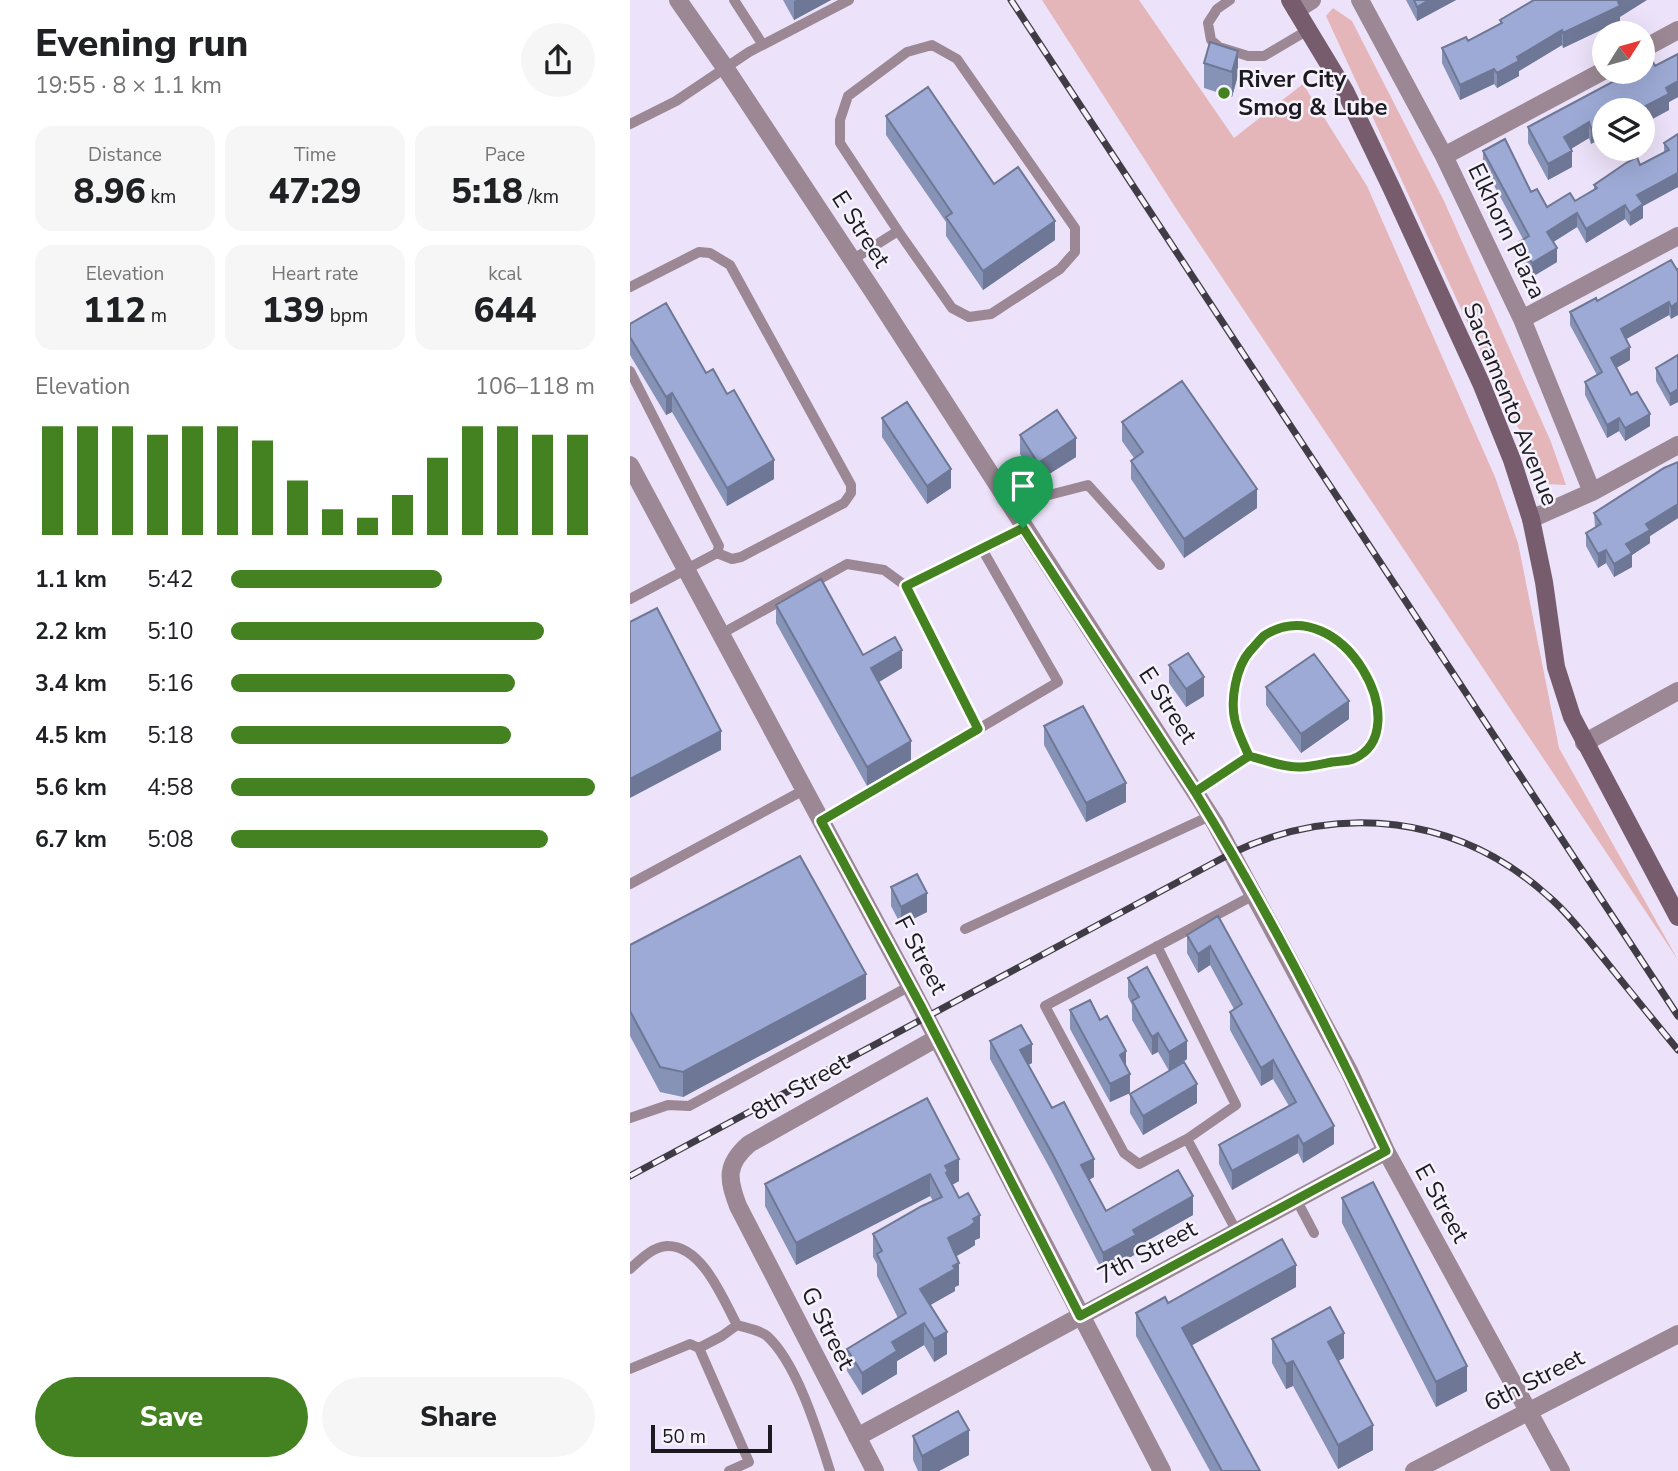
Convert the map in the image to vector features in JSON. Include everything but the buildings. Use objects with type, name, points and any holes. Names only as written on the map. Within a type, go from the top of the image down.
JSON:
[{"type":"main road","name":"Sacramento Avenue","points":[[1293,5],[1345,91],[1481,383],[1513,460],[1531,519],[1544,582],[1556,667],[1572,717],[1678,917]]},
{"type":"street","name":"E Street","points":[[678,0],[852,260],[1210,816],[1349,1071],[1386,1151],[1561,1471]]},
{"type":"street","points":[[1293,5],[1312,0]]},
{"type":"street","name":"Elkhorn Plaza","points":[[1360,0],[1444,156],[1522,319],[1592,492]]},
{"type":"street","points":[[1656,42],[1678,30]]},
{"type":"street","points":[[1444,156],[1592,77]]},
{"type":"street","points":[[1522,319],[1678,236]]},
{"type":"street","points":[[1531,519],[1592,492],[1678,445]]},
{"type":"street","name":"F Street","points":[[630,465],[910,986],[1162,1471]]},
{"type":"street","points":[[1584,743],[1678,691]]},
{"type":"street","name":"8th Street","points":[[738,1206],[731,1185],[730,1168],[737,1155],[749,1144],[937,1038]]},
{"type":"street","name":"7th Street","points":[[857,1437],[1386,1151]]},
{"type":"street","name":"G Street","points":[[738,1206],[875,1471]]},
{"type":"street","name":"6th Street","points":[[1414,1471],[1678,1334]]},
{"type":"lane","points":[[734,0],[763,45]]},
{"type":"lane","points":[[630,124],[676,101],[749,52],[849,0]]},
{"type":"lane","points":[[1230,0],[1217,9],[1208,23],[1211,40],[1219,47],[1248,56],[1264,56],[1308,30]]},
{"type":"lane","points":[[932,46],[957,59],[1075,228],[1075,252],[1060,269],[991,314],[970,317],[952,308],[898,231],[840,143],[840,120],[848,96],[908,52],[932,46]]},
{"type":"lane","points":[[852,260],[898,231]]},
{"type":"lane","points":[[630,287],[699,252],[710,253],[730,265],[851,485],[851,493],[844,503],[741,557],[732,559],[717,553]]},
{"type":"lane","points":[[630,371],[719,546],[717,553],[630,599]]},
{"type":"lane","points":[[1000,491],[1045,496],[1088,485],[1160,565]]},
{"type":"lane","points":[[906,586],[1023,528]]},
{"type":"lane","points":[[821,821],[1058,682],[982,549]]},
{"type":"lane","points":[[721,634],[847,564],[884,570],[906,586],[978,729]]},
{"type":"lane","points":[[1195,792],[1249,756],[1299,767],[1354,759],[1368,747],[1378,729],[1378,708],[1371,686],[1358,662],[1340,641],[1319,630],[1293,625],[1264,635],[1244,658],[1235,687],[1235,720],[1249,756]]},
{"type":"lane","points":[[630,884],[804,790]]},
{"type":"lane","points":[[965,929],[1210,816]]},
{"type":"lane","points":[[1157,946],[1236,1105],[1187,1139],[1139,1164],[1124,1153],[1045,1006],[1157,946],[1254,895]]},
{"type":"lane","points":[[630,1118],[668,1105],[689,1107],[910,986]]},
{"type":"lane","points":[[1187,1139],[1237,1232]]},
{"type":"lane","points":[[1296,1199],[1314,1233]]},
{"type":"lane","points":[[630,1269],[647,1254],[665,1246],[680,1248],[692,1256],[708,1273],[737,1325],[765,1334],[782,1353],[811,1414],[830,1471]]},
{"type":"lane","points":[[699,1348],[737,1325]]},
{"type":"lane","points":[[630,1369],[690,1344],[699,1348],[752,1466],[729,1471]]},
{"type":"shaded area","points":[[1042,0],[1139,0],[1234,138],[1303,84],[1367,186],[1495,477],[1518,543],[1559,748],[1678,960],[1179,213]]},
{"type":"shaded area","points":[[1333,8],[1352,21],[1444,201],[1551,442],[1566,485],[1546,484],[1480,350],[1326,16]]},
{"type":"railway","points":[[1011,0],[1678,1016]]},
{"type":"railway","points":[[630,1176],[1232,853],[1273,837],[1314,827],[1355,823],[1396,825],[1437,833],[1476,848],[1513,869],[1548,896],[1570,918],[1678,1050]]},
{"type":"place","name":"River City Smog & Lube","points":[[1224,93]]},
{"type":"route","points":[[1023,528],[906,586],[978,729],[821,821],[921,1006],[1080,1316],[1386,1151],[1349,1071],[1232,853],[1195,792],[1249,756],[1235,720],[1235,687],[1244,658],[1264,635],[1293,625],[1319,630],[1340,641],[1358,662],[1371,686],[1378,708],[1378,729],[1368,747],[1354,759],[1299,767],[1249,756],[1195,792],[1023,528]]}]
